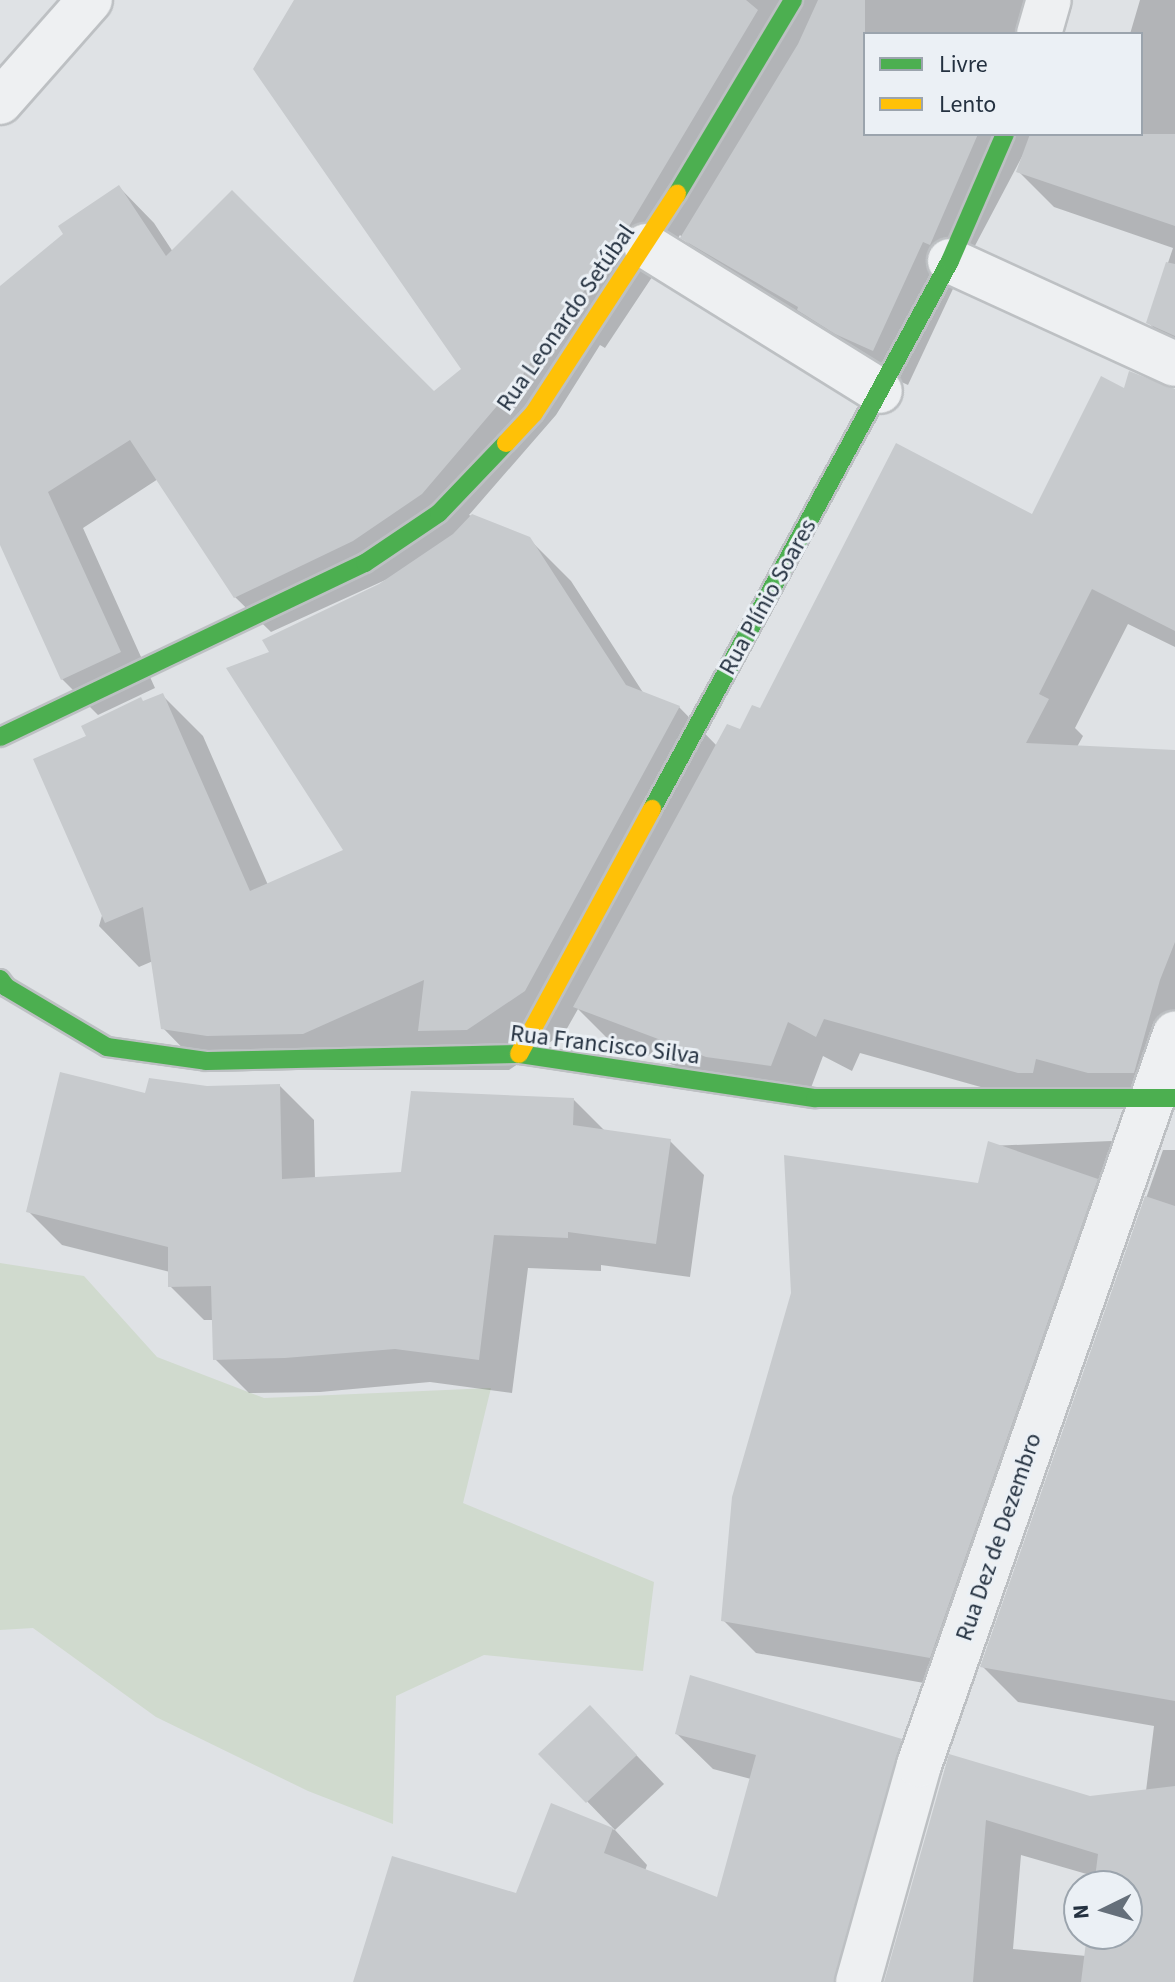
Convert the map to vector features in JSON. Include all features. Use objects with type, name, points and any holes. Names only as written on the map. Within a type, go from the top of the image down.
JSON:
[{"type":"street","points":[[0,102],[90,0]]},
{"type":"street","name":"Rua Leonardo Setúbal","points":[[0,737],[365,563],[439,513],[534,413],[646,246],[793,0]]},
{"type":"street","points":[[1040,32],[1049,0]]},
{"type":"street","name":"Rua Plínio Soares","points":[[519,1054],[950,261],[1004,136]]},
{"type":"street","points":[[646,246],[880,391]]},
{"type":"street","points":[[950,261],[1175,364]]},
{"type":"street","name":"Rua Francisco Silva","points":[[0,979],[6,987],[107,1047],[206,1061],[519,1054],[815,1098],[1164,1098]]},
{"type":"street","name":"Rua Dez de Dezembro","points":[[858,1982],[919,1765],[1164,1098],[1175,1034]]},
{"type":"shaded area","points":[[0,1263],[84,1276],[157,1357],[264,1398],[491,1388],[463,1503],[654,1582],[643,1671],[484,1655],[396,1696],[393,1824],[308,1791],[156,1717],[33,1628],[0,1630]]},
{"type":"building","points":[[294,0],[746,0],[758,10],[628,228],[568,314],[564,311],[520,379],[422,494],[353,541],[234,598],[130,440],[48,492],[121,652],[61,680],[0,545],[0,286],[63,234],[58,226],[119,185],[166,256],[232,190],[434,391],[461,369],[253,69]]},
{"type":"building","points":[[818,0],[865,0],[863,136],[977,136],[930,245],[923,242],[873,351],[835,334],[797,310],[798,307],[680,238],[798,44]]},
{"type":"building","points":[[1175,134],[1175,226],[1016,172],[1029,136]]},
{"type":"building","points":[[1166,262],[1175,264],[1175,336],[1146,323]]},
{"type":"building","points":[[1129,371],[1175,389],[1175,631],[1092,589],[1039,694],[1049,699],[1026,743],[1175,750],[1175,942],[1160,980],[1134,1073],[1088,1073],[1036,1059],[1033,1073],[1018,1073],[824,1019],[816,1037],[788,1022],[771,1066],[706,1057],[573,1007],[727,724],[740,729],[752,705],[760,708],[896,443],[1032,514],[1101,376],[1124,388]]},
{"type":"building","points":[[472,514],[530,537],[626,685],[680,706],[525,991],[467,1030],[418,1031],[424,980],[303,1034],[207,1036],[161,1029],[143,907],[105,923],[33,759],[86,736],[81,726],[141,697],[143,701],[163,693],[250,891],[343,850],[226,668],[269,652],[262,640],[379,584],[453,534]]},
{"type":"building","points":[[60,1072],[145,1093],[149,1078],[207,1086],[280,1084],[282,1179],[401,1172],[411,1091],[574,1098],[573,1125],[671,1139],[656,1244],[568,1232],[568,1238],[494,1235],[479,1360],[395,1349],[213,1360],[211,1286],[168,1287],[168,1247],[26,1212]]},
{"type":"building","points":[[988,1141],[1098,1179],[930,1658],[721,1621],[732,1497],[791,1293],[784,1155],[978,1183]]},
{"type":"building","points":[[1145,1196],[1175,1206],[1175,1701],[980,1667]]},
{"type":"building","points":[[690,1675],[902,1739],[834,1982],[353,1982],[392,1856],[516,1893],[551,1803],[613,1828],[604,1853],[717,1897],[756,1755],[675,1734]]},
{"type":"building","points":[[590,1705],[637,1755],[586,1803],[538,1754]]},
{"type":"building","points":[[949,1754],[1090,1796],[1175,1786],[1175,1982],[1081,1982],[1085,1950],[1143,1950],[1143,1870],[1096,1870],[1098,1854],[986,1820],[973,1982],[884,1982]]},
{"type":"traffic: fast","points":[[677,194],[793,0]]},
{"type":"traffic: fast","points":[[652,809],[950,261],[1004,136]]},
{"type":"traffic: fast","points":[[0,737],[365,563],[439,513],[506,443]]},
{"type":"traffic: fast","points":[[0,979],[6,987],[107,1047],[206,1061],[519,1054],[815,1098],[1175,1098]]},
{"type":"traffic: slow","points":[[506,443],[534,413],[677,194]]},
{"type":"traffic: slow","points":[[519,1054],[652,809]]}]
